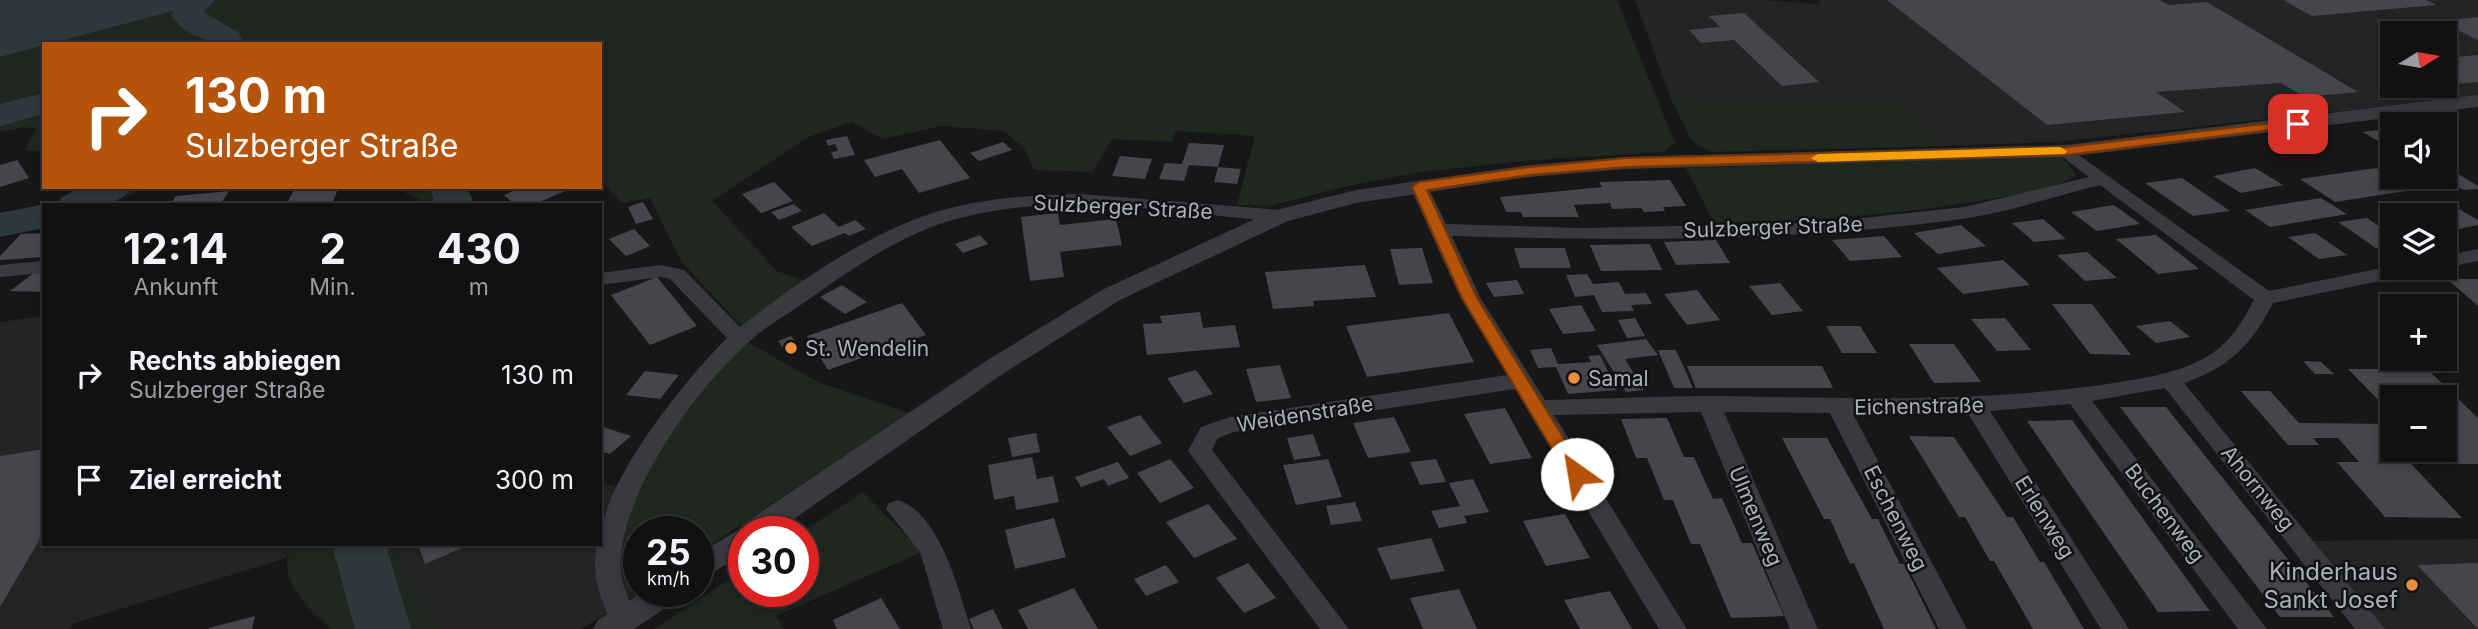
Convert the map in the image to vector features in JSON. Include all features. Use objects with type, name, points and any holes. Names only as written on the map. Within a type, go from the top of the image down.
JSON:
[{"type":"street","name":"Sulzberger Straße","points":[[776,516],[995,367],[1111,295],[1280,216],[1419,187],[1530,171],[1626,163],[2066,151],[2478,101]]},
{"type":"street","points":[[2066,151],[2265,298],[2380,275]]},
{"type":"street","name":"Sulzberger Straße","points":[[1440,230],[1582,234],[1817,229],[1964,213],[2102,179]]},
{"type":"street","points":[[1419,187],[1469,298],[1673,629]]},
{"type":"street","name":"Sulzberger Straße","points":[[643,607],[617,624],[608,554],[617,516],[656,442],[739,338],[864,253],[961,211],[1030,200],[1077,200],[1280,216]]},
{"type":"street","points":[[2457,259],[2478,255]]},
{"type":"street","points":[[0,271],[42,267]]},
{"type":"street","points":[[602,279],[661,271],[677,274],[739,338]]},
{"type":"street","name":"Eichenstraße","points":[[1536,408],[1709,404],[1839,408],[1975,406],[2077,397],[2171,381],[2225,355],[2252,323],[2265,298]]},
{"type":"street","name":"Weidenstraße","points":[[1335,629],[1200,452],[1209,433],[1230,425],[1518,381]]},
{"type":"street","name":"Ahornweg","points":[[2171,381],[2371,629]]},
{"type":"street","name":"Buchenweg","points":[[2077,397],[2253,629]]},
{"type":"street","name":"Ulmenweg","points":[[1709,404],[1804,629]]},
{"type":"street","name":"Erlenweg","points":[[1975,406],[2115,629]]},
{"type":"street","name":"Eschenweg","points":[[1839,408],[1952,629]]},
{"type":"street","points":[[898,509],[932,548],[957,629]]},
{"type":"shaded area","points":[[0,0],[215,0],[57,42],[42,42],[42,46],[0,57]]},
{"type":"shaded area","points":[[215,0],[1617,0],[1675,143],[1664,152],[1522,161],[1421,172],[1342,187],[1271,206],[1237,205],[1255,136],[1176,131],[1172,142],[1112,139],[1092,172],[1034,170],[1024,148],[1004,131],[942,126],[882,139],[852,122],[808,137],[712,201],[777,271],[811,283],[744,329],[681,261],[650,198],[622,203],[602,182],[602,42],[56,42]]},
{"type":"shaded area","points":[[1635,0],[1763,0],[1820,4],[1819,0],[2478,0],[2478,96],[2057,142],[1941,146],[1898,101],[1671,99]]},
{"type":"shaded area","points":[[42,46],[42,152],[25,150],[36,129],[25,127],[0,132],[0,57]]},
{"type":"shaded area","points":[[1671,99],[1898,101],[1941,146],[1710,152],[1692,141]]},
{"type":"shaded area","points":[[2061,156],[2077,175],[2046,188],[2023,193],[1956,205],[1887,213],[1749,222],[1714,223],[1686,168]]},
{"type":"shaded area","points":[[99,189],[148,189],[102,203],[77,203]]},
{"type":"shaded area","points":[[397,189],[463,189],[466,203],[444,203],[422,201]]},
{"type":"shaded area","points":[[42,316],[42,546],[290,546],[286,558],[72,624],[69,629],[0,629],[0,322]]},
{"type":"shaded area","points":[[744,340],[818,382],[909,413],[754,516],[728,516],[728,533],[714,542],[714,516],[627,516],[662,442]]},
{"type":"shaded area","points":[[602,483],[619,488],[608,613],[580,629],[442,629],[399,564],[395,546],[602,546]]},
{"type":"shaded area","points":[[863,492],[922,552],[819,597],[819,521]]},
{"type":"shaded area","points":[[623,533],[623,590],[618,576],[618,553]]},
{"type":"shaded area","name":"Kinderhaus Sankt Josef","points":[[2478,539],[2478,629],[2381,629],[2310,541]]},
{"type":"shaded area","points":[[290,546],[395,546],[399,564],[442,629],[331,629],[296,592],[291,581],[287,557]]},
{"type":"shaded area","points":[[728,580],[728,607],[797,607],[776,616],[785,629],[654,629],[688,607],[714,607],[714,590]]},
{"type":"building","points":[[1887,0],[2160,0],[2169,5],[2207,2],[2358,92],[2305,97],[2281,83],[2156,92],[2185,112],[2047,125]]},
{"type":"building","points":[[2283,0],[2426,0],[2436,5],[2312,16]]},
{"type":"building","points":[[1744,13],[1819,82],[1782,86],[1734,40],[1701,43],[1689,30],[1720,27],[1709,16]]},
{"type":"building","points":[[2478,17],[2478,40],[2457,30],[2457,21],[2439,21]]},
{"type":"building","points":[[2478,55],[2478,82],[2457,84],[2457,57]]},
{"type":"building","points":[[2380,130],[2380,142],[2363,132]]},
{"type":"building","points":[[847,136],[855,155],[834,159],[831,152],[838,151],[835,144],[828,146],[826,140]]},
{"type":"building","points":[[940,140],[970,178],[919,193],[902,169],[875,177],[864,160]]},
{"type":"building","points":[[1003,142],[1012,150],[979,161],[970,153]]},
{"type":"building","points":[[1189,143],[1224,145],[1218,167],[1189,165],[1184,181],[1159,179],[1165,163],[1182,164]]},
{"type":"building","points":[[1120,156],[1152,159],[1145,179],[1112,176]]},
{"type":"building","points":[[17,160],[29,178],[0,187],[0,165]]},
{"type":"building","points":[[1218,167],[1241,169],[1237,184],[1214,182]]},
{"type":"building","points":[[2255,168],[2283,185],[2241,193],[2213,176]]},
{"type":"building","points":[[2376,168],[2380,170],[2380,189],[2412,190],[2335,202],[2300,179]]},
{"type":"building","points":[[2457,173],[2478,186],[2478,189],[2464,190],[2457,187]]},
{"type":"building","points":[[2182,178],[2230,211],[2193,216],[2145,183]]},
{"type":"building","points":[[1670,180],[1686,206],[1663,207],[1665,211],[1644,212],[1641,208],[1612,209],[1610,203],[1574,205],[1579,217],[1523,217],[1521,212],[1506,212],[1500,197],[1602,187],[1599,182]]},
{"type":"building","points":[[774,182],[793,201],[761,213],[742,194]]},
{"type":"building","points":[[294,189],[338,189],[333,201],[287,203]]},
{"type":"building","points":[[518,189],[570,189],[537,203],[513,203],[504,195]]},
{"type":"building","points":[[229,191],[221,203],[171,203],[176,196]]},
{"type":"building","points":[[2321,198],[2347,214],[2270,227],[2245,210]]},
{"type":"building","points":[[643,202],[653,219],[636,224],[628,207]]},
{"type":"building","points":[[794,204],[802,211],[779,220],[771,212]]},
{"type":"building","points":[[2114,205],[2140,224],[2097,231],[2071,212]]},
{"type":"building","points":[[2457,208],[2478,220],[2478,225],[2459,229]]},
{"type":"building","points":[[824,213],[839,227],[855,220],[866,229],[849,236],[845,233],[812,246],[791,227]]},
{"type":"building","points":[[1058,213],[1060,225],[1116,219],[1122,245],[1060,252],[1064,277],[1030,281],[1021,217]]},
{"type":"building","points":[[2367,218],[2380,227],[2380,248],[2376,248],[2338,222]]},
{"type":"building","points":[[2043,219],[2066,239],[2034,242],[2012,223]]},
{"type":"building","points":[[1961,225],[1986,246],[1938,254],[1914,233]]},
{"type":"building","points":[[634,229],[650,246],[626,256],[609,239]]},
{"type":"building","points":[[42,233],[42,257],[0,260],[0,256],[21,234]]},
{"type":"building","points":[[2315,233],[2347,255],[2319,259],[2288,237]]},
{"type":"building","points":[[980,235],[988,244],[963,253],[955,244]]},
{"type":"building","points":[[2156,235],[2199,269],[2158,274],[2116,239]]},
{"type":"building","points":[[1884,236],[1902,257],[1850,261],[1832,240]]},
{"type":"building","points":[[1716,240],[1730,263],[1676,265],[1664,242]]},
{"type":"building","points":[[1650,244],[1662,270],[1601,271],[1590,245]]},
{"type":"building","points":[[1422,248],[1433,283],[1399,285],[1390,249]]},
{"type":"building","points":[[1514,248],[1565,248],[1571,268],[1520,268]]},
{"type":"building","points":[[2087,252],[2117,278],[2085,281],[2057,255]]},
{"type":"building","points":[[2003,260],[2030,285],[1963,294],[1937,268]]},
{"type":"building","points":[[1365,265],[1376,297],[1313,301],[1314,306],[1273,309],[1265,272]]},
{"type":"building","points":[[35,272],[42,273],[42,292],[10,291]]},
{"type":"building","points":[[1587,274],[1593,284],[1619,282],[1625,294],[1646,293],[1652,304],[1631,305],[1634,311],[1602,312],[1594,295],[1575,297],[1566,275]]},
{"type":"building","points":[[657,277],[697,326],[650,345],[611,295]]},
{"type":"building","points":[[2478,279],[2478,306],[2448,280]]},
{"type":"building","points":[[1517,280],[1524,294],[1494,297],[1486,283]]},
{"type":"building","points":[[1780,283],[1803,311],[1772,315],[1749,286]]},
{"type":"building","points":[[842,285],[867,302],[845,314],[820,297]]},
{"type":"building","points":[[1697,290],[1720,320],[1687,325],[1664,294]]},
{"type":"building","points":[[902,303],[926,335],[828,370],[807,336]]},
{"type":"building","points":[[2052,304],[2092,304],[2131,355],[2090,354]]},
{"type":"building","points":[[1581,305],[1596,331],[1563,334],[1549,309]]},
{"type":"building","points":[[1200,312],[1203,328],[1235,325],[1240,347],[1147,355],[1143,324],[1162,323],[1160,316]]},
{"type":"building","points":[[1449,313],[1474,362],[1367,377],[1346,326]]},
{"type":"building","points":[[1635,318],[1645,336],[1627,338],[1618,320]]},
{"type":"building","points":[[2005,318],[2031,350],[1997,351],[1971,319]]},
{"type":"building","points":[[2170,321],[2190,337],[2156,343],[2136,326]]},
{"type":"building","points":[[1826,326],[1860,326],[1877,353],[1842,353]]},
{"type":"building","points":[[791,336],[799,346],[792,352],[786,352],[778,341]]},
{"type":"building","points":[[1646,339],[1658,355],[1625,359],[1644,390],[1626,392],[1597,345]]},
{"type":"building","points":[[1909,344],[1954,344],[1981,382],[1934,383]]},
{"type":"building","points":[[1551,348],[1558,364],[1591,362],[1588,356],[1600,355],[1617,390],[1568,394],[1556,367],[1538,368],[1530,350]]},
{"type":"building","points":[[1658,350],[1676,350],[1693,388],[1674,388]]},
{"type":"building","points":[[2303,361],[2321,362],[2334,374],[2315,374]]},
{"type":"building","points":[[1280,365],[1291,398],[1256,402],[1246,369]]},
{"type":"building","points":[[1687,366],[1822,366],[1833,388],[1696,388]]},
{"type":"building","points":[[2348,369],[2429,371],[2444,385],[2380,385],[2380,402]]},
{"type":"building","points":[[1196,370],[1213,394],[1184,403],[1167,378]]},
{"type":"building","points":[[645,371],[679,375],[660,399],[626,395]]},
{"type":"building","points":[[2241,391],[2270,391],[2299,423],[2380,424],[2380,462],[2409,462],[2462,518],[2385,517],[2337,462],[2359,462],[2338,438],[2313,438],[2319,445],[2288,445]]},
{"type":"building","points":[[2457,398],[2478,418],[2478,464],[2439,462],[2457,462]]},
{"type":"building","points":[[2120,407],[2166,407],[2334,617],[2280,617]]},
{"type":"building","points":[[1505,408],[1532,458],[1490,464],[1464,414]]},
{"type":"building","points":[[1140,415],[1162,443],[1130,456],[1107,427]]},
{"type":"building","points":[[1394,417],[1411,452],[1368,458],[1353,423]]},
{"type":"building","points":[[1667,418],[1684,457],[1694,457],[1713,499],[1722,498],[1742,543],[1752,543],[1784,616],[1731,618],[1700,544],[1691,544],[1673,500],[1664,500],[1647,458],[1636,458],[1621,419]]},
{"type":"building","points":[[2072,420],[2210,611],[2158,612],[2027,421]]},
{"type":"building","points":[[602,427],[631,436],[610,454],[602,452]]},
{"type":"building","points":[[1036,433],[1040,452],[1012,457],[1008,438]]},
{"type":"building","points":[[1313,434],[1321,456],[1294,460],[1287,438]]},
{"type":"building","points":[[1909,436],[1954,437],[2007,517],[2013,517],[2040,562],[2044,562],[2084,629],[2033,629],[1994,561],[1990,561],[1965,517],[1959,517]]},
{"type":"building","points":[[1782,438],[1827,438],[1872,519],[1878,519],[1900,564],[1904,564],[1936,629],[1884,629],[1854,563],[1850,564],[1830,519],[1824,519]]},
{"type":"building","points":[[42,449],[42,535],[0,607],[0,456]]},
{"type":"building","points":[[1032,457],[1037,479],[1053,476],[1059,502],[1016,510],[1014,496],[994,500],[988,465]]},
{"type":"building","points":[[1170,459],[1194,488],[1160,503],[1137,473]]},
{"type":"building","points":[[1328,459],[1342,497],[1296,505],[1283,465]]},
{"type":"building","points":[[1436,459],[1446,482],[1420,485],[1410,462]]},
{"type":"building","points":[[1118,462],[1129,478],[1108,486],[1104,479],[1081,487],[1075,477]]},
{"type":"building","points":[[1473,479],[1489,512],[1464,516],[1467,523],[1439,528],[1431,511],[1460,506],[1449,483]]},
{"type":"building","points":[[1355,502],[1362,521],[1331,525],[1326,506]]},
{"type":"building","points":[[1208,504],[1237,539],[1194,558],[1166,522]]},
{"type":"building","points":[[1565,514],[1590,558],[1546,566],[1523,521]]},
{"type":"building","points":[[1054,518],[1066,557],[1015,569],[1005,530]]},
{"type":"building","points":[[1431,538],[1445,571],[1391,580],[1377,548]]},
{"type":"building","points":[[419,546],[466,546],[425,564]]},
{"type":"building","points":[[1248,563],[1276,598],[1244,613],[1216,578]]},
{"type":"building","points":[[2478,563],[2478,629],[2417,565]]},
{"type":"building","points":[[1166,565],[1179,582],[1146,596],[1134,579]]},
{"type":"building","points":[[1074,588],[1098,629],[1028,629],[1018,610]]},
{"type":"building","points":[[1459,589],[1477,629],[1423,629],[1410,598]]},
{"type":"building","points":[[1610,591],[1632,629],[1580,629],[1564,600]]},
{"type":"building","points":[[881,598],[900,629],[837,629],[833,620]]},
{"type":"building","points":[[993,609],[1003,629],[974,629],[969,619]]},
{"type":"building","points":[[255,616],[252,629],[209,629],[209,628]]},
{"type":"waterway","points":[[200,0],[190,7],[187,15],[228,42]]},
{"type":"waterway","points":[[0,115],[42,104]]},
{"type":"waterway","points":[[80,203],[110,189]]},
{"type":"waterway","points":[[448,189],[453,198],[452,203]]},
{"type":"waterway","points":[[0,225],[42,216]]},
{"type":"waterway","points":[[362,546],[361,553],[383,629]]},
{"type":"slow traffic","points":[[1818,158],[2060,151]]},
{"type":"place","name":"St. Wendelin","points":[[791,348]]},
{"type":"place","name":"Samal","points":[[1574,378]]},
{"type":"place","name":"Kinderhaus Sankt Josef","points":[[2412,585]]},
{"type":"route","points":[[1577,474],[1469,298],[1419,187],[1530,171],[1626,163],[2066,151],[2298,124]]}]
